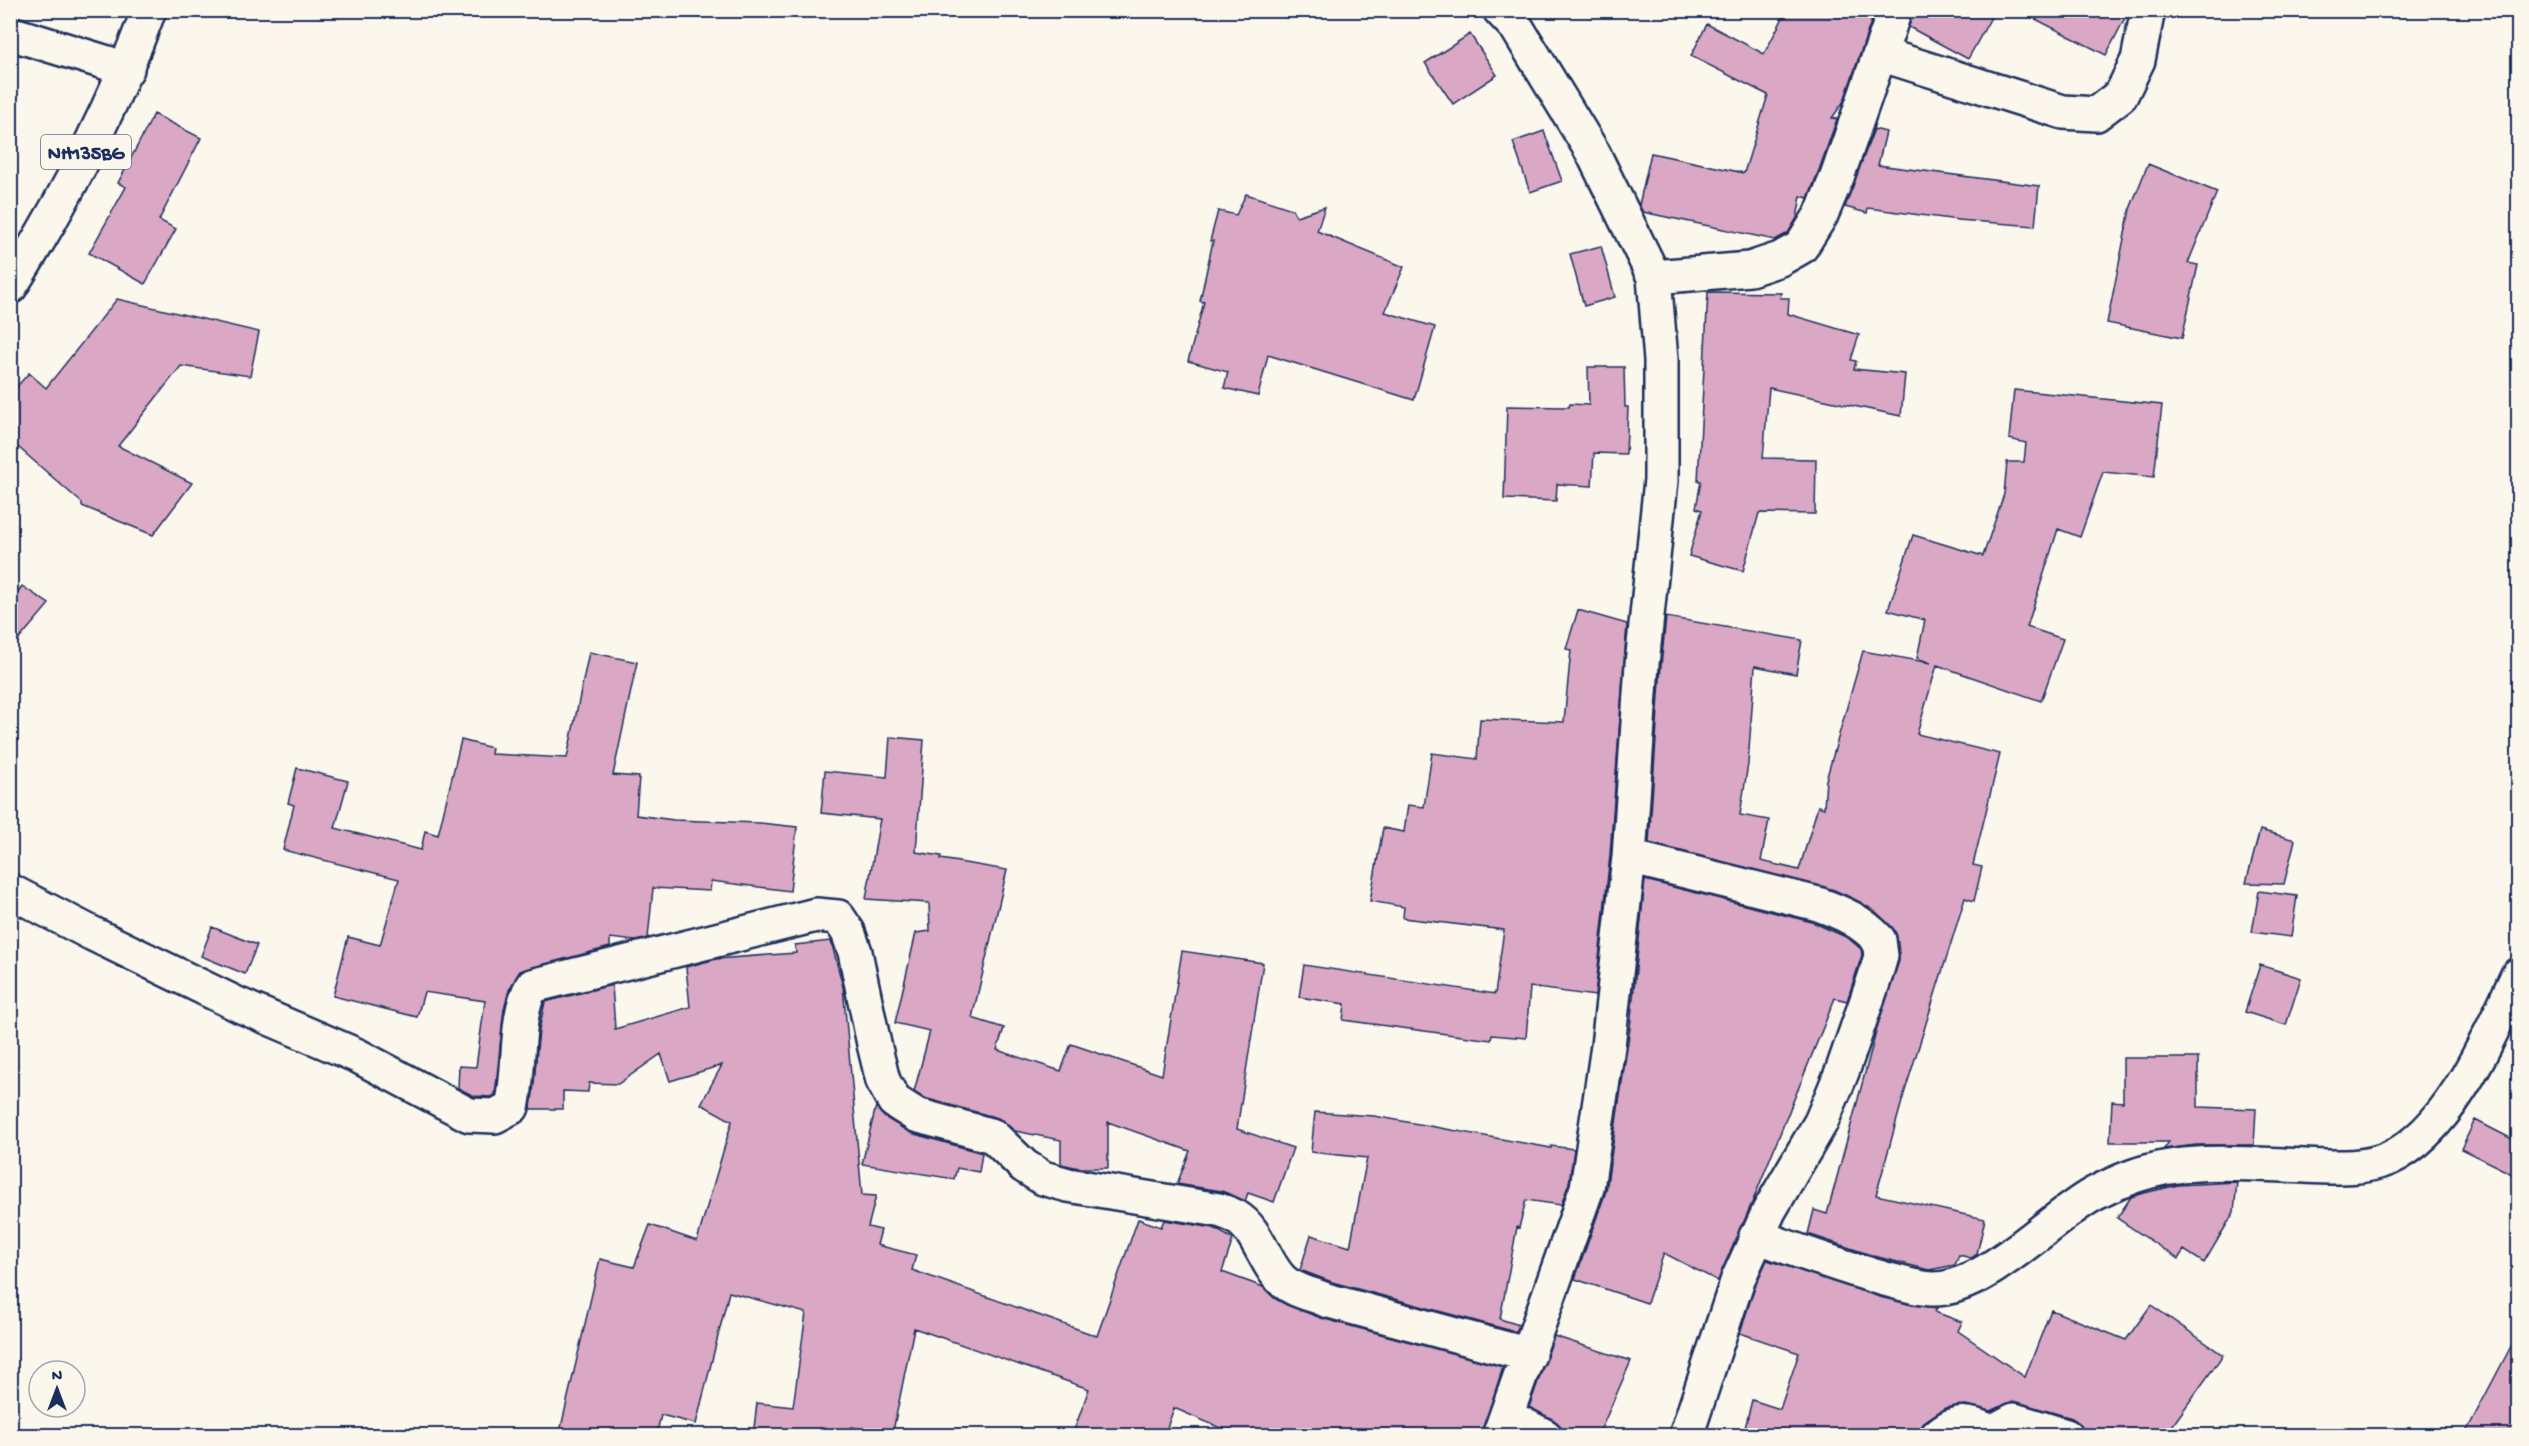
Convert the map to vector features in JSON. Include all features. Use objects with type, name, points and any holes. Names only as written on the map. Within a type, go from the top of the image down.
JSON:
[{"type":"main road","name":"NH135BG","points":[[10,287],[45,232],[127,69],[149,10]]},
{"type":"main road","points":[[1500,10],[1517,28],[1593,153],[1654,278],[1661,360],[1661,480],[1642,664],[1629,857],[1608,1046],[1587,1188],[1503,1426],[1545,1436]]},
{"type":"main road","points":[[1654,278],[1750,269],[1780,259],[1801,247],[1821,215],[1837,177],[1896,10]]},
{"type":"main road","points":[[1880,54],[2063,112],[2096,114],[2121,96],[2138,60],[2148,10]]},
{"type":"main road","points":[[10,33],[127,69]]},
{"type":"main road","points":[[1629,857],[1818,904],[1848,914],[1879,940],[1881,956],[1842,1072],[1821,1122],[1756,1236],[1738,1279],[1686,1436]]},
{"type":"main road","points":[[10,891],[239,1005],[358,1056],[469,1115],[495,1116],[512,1107],[517,1085],[524,1000],[532,986],[816,915],[838,917],[848,932],[855,952],[883,1081],[894,1101],[916,1115],[993,1136],[1024,1166],[1043,1178],[1068,1185],[1219,1209],[1238,1218],[1251,1233],[1281,1280],[1300,1290],[1529,1354]]},
{"type":"main road","points":[[1756,1236],[1860,1272],[1916,1287],[1936,1289],[1959,1285],[1981,1275],[2093,1195],[2134,1176],[2175,1166],[2236,1163],[2354,1167],[2390,1158],[2417,1140],[2442,1116],[2487,1040],[2518,975]]},
{"type":"main road","points":[[1937,1436],[1947,1426],[1965,1422],[1992,1432],[2014,1420],[2066,1436]]},
{"type":"building","points":[[1787,10],[1875,10],[1844,101],[1832,118],[1837,119],[1819,170],[1808,198],[1801,196],[1797,218],[1788,233],[1775,240],[1643,212],[1639,205],[1651,153],[1744,173],[1768,95],[1691,56],[1707,24],[1764,54]]},
{"type":"building","points":[[1913,10],[1995,10],[1968,59],[1909,27]]},
{"type":"building","points":[[2018,10],[2129,10],[2106,55]]},
{"type":"building","points":[[1470,34],[1497,75],[1453,104],[1425,63]]},
{"type":"building","points":[[154,114],[201,138],[159,220],[176,229],[145,284],[89,253],[126,187],[118,183]]},
{"type":"building","points":[[1874,129],[1886,132],[1878,165],[2039,186],[2035,226],[1958,220],[1868,208],[1867,213],[1845,207]]},
{"type":"building","points":[[1544,131],[1562,181],[1530,192],[1513,142]]},
{"type":"building","points":[[2148,164],[2217,192],[2188,263],[2198,265],[2182,338],[2107,323],[2130,209]]},
{"type":"building","points":[[1246,194],[1292,209],[1296,216],[1325,207],[1317,231],[1404,267],[1385,312],[1435,327],[1414,400],[1268,355],[1258,396],[1224,388],[1228,372],[1188,361],[1204,302],[1200,301],[1213,241],[1210,241],[1218,211],[1236,215]]},
{"type":"building","points":[[1601,246],[1615,297],[1584,306],[1570,254]]},
{"type":"building","points":[[1708,292],[1781,293],[1780,298],[1789,298],[1788,314],[1859,335],[1851,360],[1856,361],[1854,369],[1905,374],[1901,416],[1769,388],[1763,458],[1816,459],[1815,514],[1759,513],[1743,571],[1689,556],[1702,510],[1696,508],[1701,481],[1698,481]]},
{"type":"building","points":[[117,299],[259,332],[250,376],[181,366],[118,446],[192,483],[153,535],[82,506],[82,503],[10,440],[10,394],[29,373],[46,388]]},
{"type":"building","points":[[1588,367],[1624,367],[1625,407],[1628,407],[1626,454],[1594,453],[1592,486],[1557,484],[1556,501],[1504,499],[1507,406],[1589,405]]},
{"type":"building","points":[[2014,390],[2162,405],[2154,477],[2103,472],[2080,537],[2058,529],[2027,627],[2063,639],[2041,701],[1937,665],[1917,734],[2000,754],[1973,865],[1982,867],[1974,901],[1965,898],[1904,1094],[1876,1195],[1985,1219],[1977,1254],[1971,1258],[1959,1255],[1955,1265],[1929,1270],[1874,1256],[1808,1234],[1814,1210],[1827,1214],[1879,1021],[1899,961],[1897,937],[1892,927],[1876,912],[1834,890],[1649,843],[1661,666],[1666,617],[1802,640],[1796,674],[1755,666],[1748,764],[1740,815],[1769,820],[1761,861],[1799,870],[1818,806],[1824,808],[1826,780],[1863,651],[1931,663],[1917,658],[1925,620],[1888,610],[1913,535],[1983,556],[2004,494],[2007,462],[2024,462],[2026,443],[2009,439]]},
{"type":"building","points":[[22,586],[49,604],[10,650],[10,603]]},
{"type":"building","points":[[1578,610],[1627,624],[1610,855],[1595,996],[1530,987],[1526,1038],[1492,1035],[1491,1040],[1343,1020],[1345,1004],[1299,997],[1304,965],[1495,994],[1504,930],[1403,918],[1404,907],[1370,901],[1383,828],[1404,832],[1408,805],[1424,807],[1432,753],[1477,759],[1480,719],[1564,722],[1571,650],[1566,649]]},
{"type":"building","points":[[589,652],[637,662],[613,775],[639,777],[636,815],[674,820],[760,823],[797,827],[790,891],[711,881],[710,891],[653,888],[648,938],[636,941],[610,938],[610,947],[520,971],[509,990],[504,1009],[495,1095],[491,1097],[474,1096],[458,1088],[459,1066],[476,1067],[485,1001],[424,992],[417,1017],[333,996],[348,937],[380,945],[399,879],[283,850],[294,805],[288,803],[297,768],[348,781],[335,828],[421,850],[425,831],[438,835],[461,740],[492,748],[491,754],[567,758]]},
{"type":"building","points":[[890,737],[924,740],[916,852],[941,856],[941,859],[1007,870],[972,1018],[1004,1028],[997,1050],[1061,1071],[1071,1044],[1162,1075],[1182,951],[1263,963],[1237,1129],[1293,1148],[1274,1202],[1248,1193],[1245,1201],[1222,1191],[1177,1184],[1190,1151],[1108,1122],[1108,1168],[1079,1168],[1061,1164],[1061,1140],[1015,1131],[998,1118],[924,1098],[914,1092],[930,1031],[895,1023],[916,933],[930,931],[929,903],[866,899],[880,819],[821,813],[825,771],[887,777]]},
{"type":"building","points":[[2260,830],[2295,840],[2284,884],[2246,883]]},
{"type":"building","points":[[1645,880],[1812,922],[1848,938],[1861,949],[1862,955],[1847,1001],[1835,998],[1718,1281],[1664,1253],[1647,1303],[1575,1279],[1606,1191],[1630,1028]]},
{"type":"building","points":[[2259,891],[2297,896],[2291,937],[2252,932]]},
{"type":"building","points":[[212,927],[257,945],[245,974],[201,956]]},
{"type":"building","points":[[831,941],[843,987],[862,1195],[876,1196],[868,1227],[881,1230],[877,1245],[916,1255],[912,1270],[1097,1336],[1138,1219],[1161,1227],[1164,1220],[1214,1228],[1233,1239],[1222,1272],[1263,1287],[1274,1298],[1287,1305],[1321,1318],[1503,1367],[1481,1436],[1239,1436],[1174,1408],[1164,1436],[1072,1436],[1089,1389],[914,1328],[892,1436],[852,1427],[852,1436],[753,1436],[757,1403],[793,1407],[806,1313],[729,1292],[696,1424],[661,1415],[656,1436],[559,1436],[600,1259],[634,1267],[650,1225],[697,1241],[732,1121],[701,1104],[722,1065],[670,1081],[661,1054],[618,1084],[589,1083],[588,1092],[563,1091],[563,1109],[531,1109],[539,1030],[545,1002],[612,985],[615,1029],[690,1007],[686,967],[716,959],[796,953],[795,945]]},
{"type":"building","points":[[2260,965],[2301,978],[2286,1025],[2245,1012]]},
{"type":"building","points":[[2123,1058],[2198,1058],[2198,1107],[2256,1109],[2254,1145],[2196,1145],[2164,1149],[2169,1142],[2110,1142],[2112,1101],[2123,1102]]},
{"type":"building","points":[[876,1106],[884,1117],[911,1133],[982,1153],[979,1172],[957,1168],[954,1179],[862,1164]]},
{"type":"building","points":[[1315,1112],[1374,1116],[1551,1148],[1551,1146],[1574,1149],[1569,1183],[1561,1205],[1526,1200],[1519,1228],[1517,1227],[1500,1319],[1519,1325],[1516,1332],[1332,1282],[1300,1270],[1311,1235],[1350,1247],[1367,1158],[1311,1152]]},
{"type":"building","points":[[2475,1120],[2518,1142],[2518,1177],[2461,1149]]},
{"type":"building","points":[[2237,1182],[2234,1212],[2204,1263],[2184,1250],[2178,1259],[2117,1218],[2131,1197],[2140,1194],[2178,1185]]},
{"type":"building","points":[[1767,1260],[1880,1297],[1937,1308],[1935,1312],[1962,1322],[1958,1331],[2025,1377],[2051,1310],[2126,1340],[2151,1305],[2223,1355],[2165,1436],[2084,1436],[2080,1424],[2072,1418],[2013,1401],[1991,1411],[1966,1405],[1945,1408],[1925,1421],[1919,1436],[1743,1436],[1752,1400],[1780,1409],[1799,1353],[1740,1333],[1755,1286]]},
{"type":"building","points":[[2518,1333],[2518,1422],[2511,1436],[2464,1436]]},
{"type":"building","points":[[1554,1336],[1631,1361],[1598,1436],[1564,1436],[1561,1427],[1554,1420],[1529,1407]]}]
